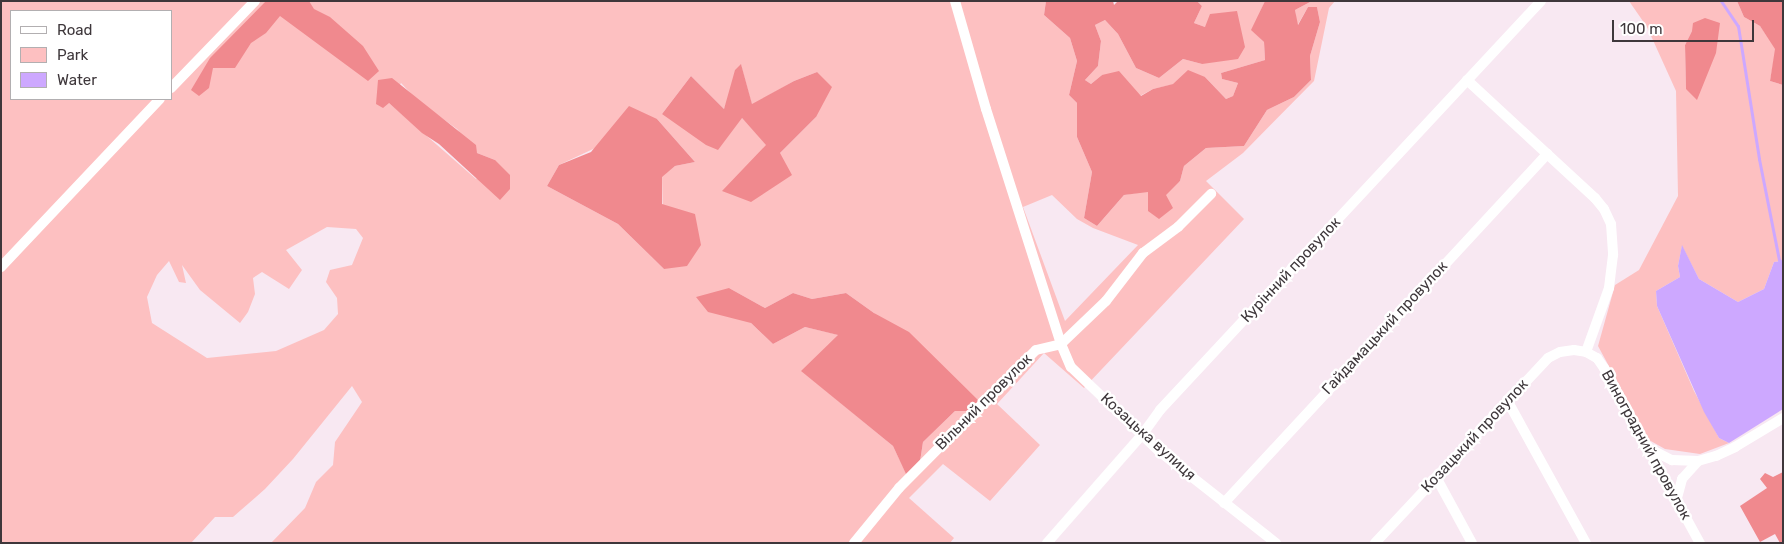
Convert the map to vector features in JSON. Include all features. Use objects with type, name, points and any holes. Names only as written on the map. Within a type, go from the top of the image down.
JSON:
[{"type":"street","points":[[172,87],[255,1]]},
{"type":"street","points":[[955,1],[986,108],[1061,344],[1106,300],[1143,253],[1178,228],[1211,194]]},
{"type":"street","name":"Курінний провулок","points":[[1047,543],[1142,435],[1160,410],[1541,1]]},
{"type":"street","points":[[1468,80],[1595,198],[1604,209],[1611,224],[1613,255],[1608,288],[1586,352]]},
{"type":"street","points":[[1,268],[159,100]]},
{"type":"street","name":"Гайдамацький провулок","points":[[1224,503],[1547,154]]},
{"type":"street","name":"Козацька вулиця","points":[[1061,344],[1071,367],[1159,451],[1276,543]]},
{"type":"street","name":"Вільний провулок","points":[[854,543],[899,488],[1036,350],[1061,344]]},
{"type":"street","name":"Козацький провулок","points":[[1375,543],[1548,358],[1560,352],[1586,352]]},
{"type":"street","name":"Виноградний провулок","points":[[1586,352],[1597,358],[1604,368],[1700,543]]},
{"type":"street","points":[[1507,400],[1586,543]]},
{"type":"street","points":[[1650,449],[1672,460],[1698,461],[1716,456],[1735,447],[1783,418]]},
{"type":"street","points":[[1677,498],[1682,479],[1698,461]]},
{"type":"street","points":[[1436,477],[1472,543]]},
{"type":"green space","points":[[1,1],[1046,1],[1044,15],[1070,38],[1077,61],[1069,95],[1077,103],[1077,137],[1092,172],[1084,218],[1097,226],[1124,195],[1148,191],[1148,211],[1180,181],[1184,166],[1206,148],[1244,146],[1267,110],[1294,97],[1311,80],[1310,56],[1320,22],[1317,7],[1308,7],[1297,26],[1295,10],[1312,1],[1335,1],[1329,8],[1314,81],[1243,153],[1206,181],[1244,219],[1084,388],[1044,353],[997,404],[1040,445],[990,501],[943,464],[909,498],[954,538],[950,543],[271,543],[305,508],[316,482],[333,465],[335,442],[362,402],[352,386],[293,459],[265,489],[233,517],[215,517],[191,543],[1,543]],"holes":[[[741,65],[752,105],[794,81],[817,72],[816,117],[779,154],[766,144],[742,118],[662,114],[691,76],[724,109]],[[401,83],[417,100],[457,129],[477,153],[495,160],[476,179],[389,103]],[[657,119],[695,162],[675,166],[662,176],[664,269],[618,224],[547,186],[559,165]],[[1052,195],[1077,219],[1093,228],[1138,245],[1065,321],[1023,207]],[[327,227],[356,229],[363,238],[352,265],[330,270],[326,282],[337,298],[338,314],[324,330],[276,351],[207,358],[152,323],[147,297],[157,275],[169,261],[179,282],[186,283],[182,265],[200,290],[240,323],[248,312],[255,294],[253,278],[262,272],[289,289],[302,270],[286,250]],[[729,288],[765,308],[793,293],[812,299],[846,293],[874,313],[968,411],[955,411],[923,442],[919,468],[906,473],[893,446],[802,371],[839,335],[805,327],[773,344],[751,323]]]},
{"type":"green space","points":[[1197,1],[1265,1],[1252,30],[1264,42],[1265,60],[1221,73],[1222,79],[1238,83],[1233,96],[1226,99],[1205,77],[1153,89],[1140,96],[1102,75],[1091,84],[1085,80],[1098,66],[1101,41],[1095,25],[1105,20],[1118,34],[1136,68],[1159,78],[1183,59],[1202,64],[1205,27],[1194,23],[1202,6]]},
{"type":"green space","points":[[1629,1],[1737,1],[1744,17],[1760,26],[1776,49],[1770,81],[1783,85],[1783,261],[1774,262],[1764,289],[1738,302],[1699,279],[1682,246],[1678,266],[1680,277],[1656,291],[1657,306],[1694,391],[1719,438],[1729,443],[1700,454],[1665,449],[1649,440],[1598,346],[1615,285],[1639,270],[1678,196],[1676,91],[1647,27]],"holes":[[[1692,31],[1686,88],[1685,45]]]},
{"type":"shaded area","points":[[266,1],[309,1],[314,9],[330,17],[363,46],[379,71],[368,81],[280,16],[266,33],[251,43],[235,68],[213,68],[209,88],[199,96],[191,90],[210,58]]},
{"type":"shaded area","points":[[1046,1],[1113,1],[1114,5],[1118,1],[1197,1],[1202,6],[1194,23],[1205,27],[1210,14],[1237,11],[1245,47],[1238,59],[1202,64],[1183,59],[1159,78],[1136,68],[1118,34],[1105,20],[1095,25],[1101,41],[1098,66],[1085,80],[1091,84],[1102,75],[1119,71],[1141,96],[1153,89],[1173,84],[1188,70],[1205,77],[1226,99],[1233,96],[1238,83],[1222,79],[1221,73],[1265,60],[1264,42],[1251,30],[1265,1],[1312,1],[1295,10],[1298,25],[1308,7],[1317,7],[1320,22],[1310,56],[1311,80],[1294,97],[1267,110],[1244,146],[1206,148],[1184,166],[1180,181],[1166,195],[1173,208],[1159,219],[1148,211],[1148,192],[1124,195],[1097,226],[1084,218],[1092,172],[1077,137],[1077,103],[1069,95],[1077,61],[1070,38],[1044,15]]},
{"type":"shaded area","points":[[1737,1],[1783,1],[1783,85],[1770,81],[1775,49],[1760,26],[1744,17]]},
{"type":"shaded area","points":[[1705,18],[1720,23],[1716,53],[1697,100],[1686,89],[1685,45],[1692,31],[1693,23]]},
{"type":"shaded area","points":[[741,64],[752,104],[794,81],[817,72],[832,87],[816,117],[780,153],[792,175],[751,202],[722,191],[766,145],[742,118],[718,150],[706,145],[662,114],[691,76],[724,109],[735,70]]},
{"type":"shaded area","points":[[392,78],[476,145],[477,153],[495,160],[510,175],[510,189],[500,200],[439,144],[422,133],[389,103],[383,108],[376,104],[378,80]]},
{"type":"shaded area","points":[[629,106],[657,119],[695,162],[675,166],[662,177],[662,204],[695,214],[701,245],[687,266],[664,269],[618,224],[547,186],[559,165],[591,152]]},
{"type":"shaded area","points":[[729,288],[765,308],[793,293],[812,299],[846,293],[874,313],[909,332],[980,402],[968,411],[955,411],[923,442],[919,468],[906,474],[893,446],[801,371],[838,335],[805,327],[773,344],[751,323],[708,312],[696,297]]},
{"type":"shaded area","points":[[1783,472],[1783,543],[1780,543],[1775,534],[1760,542],[1740,506],[1767,488],[1760,479],[1765,473],[1773,477]]},
{"type":"water","points":[[1682,245],[1699,279],[1738,302],[1764,289],[1774,262],[1783,261],[1783,409],[1729,443],[1719,438],[1704,412],[1657,306],[1656,291],[1680,277],[1678,266]]},
{"type":"waterway","points":[[1721,1],[1738,26],[1759,159],[1779,260],[1783,263]]}]
